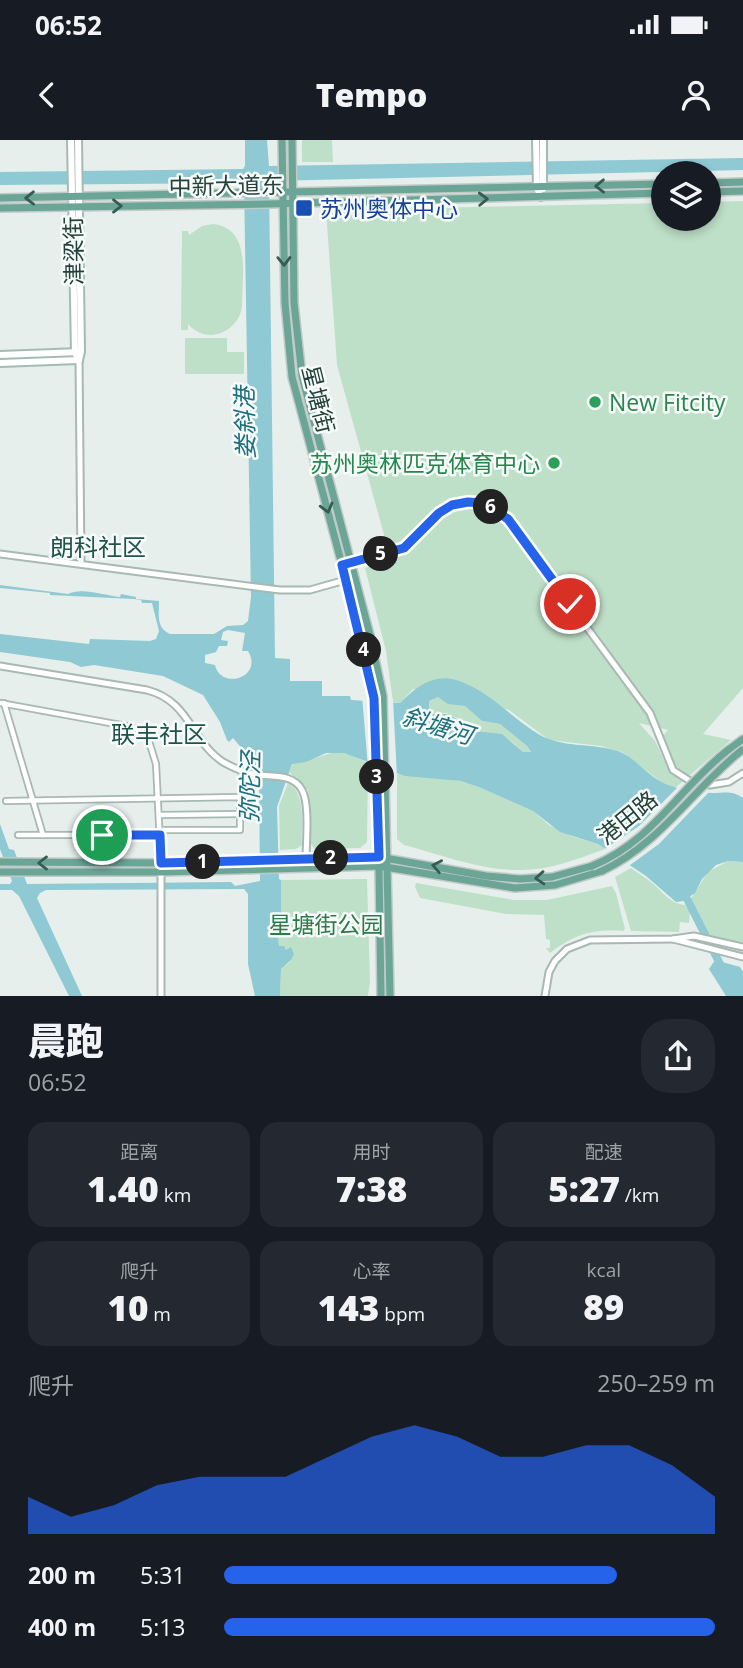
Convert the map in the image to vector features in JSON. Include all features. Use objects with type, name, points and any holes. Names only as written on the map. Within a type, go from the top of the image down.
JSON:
[{"type":"main road","name":"津梁街","points":[[71,140],[75,169]]},
{"type":"main road","name":"津梁街","points":[[78,140],[75,196],[79,360]]},
{"type":"main road","name":"星塘街","points":[[282,140],[285,303],[292,377],[371,679],[376,719],[383,857]]},
{"type":"main road","name":"星塘街","points":[[292,140],[294,303],[302,376],[352,562],[380,682],[385,719],[380,996]]},
{"type":"main road","points":[[536,140],[540,162]]},
{"type":"main road","points":[[541,197],[540,162],[543,140]]},
{"type":"main road","points":[[721,183],[743,182]]},
{"type":"main road","name":"中新大道东","points":[[0,198],[651,184]]},
{"type":"main road","points":[[721,192],[743,191]]},
{"type":"main road","name":"中新大道东","points":[[0,208],[245,205],[651,193]]},
{"type":"main road","points":[[0,355],[78,352]]},
{"type":"main road","points":[[0,363],[79,360]]},
{"type":"main road","name":"港田路","points":[[3,862],[161,863],[383,857],[486,876],[520,879],[552,877],[592,866],[618,853],[639,838],[728,750],[743,739]]},
{"type":"main road","name":"港田路","points":[[4,872],[383,867],[515,888],[555,885],[602,871],[631,856],[649,841],[714,773],[743,750]]},
{"type":"main road","name":"星塘街","points":[[383,867],[390,996]]},
{"type":"street","name":"津梁街","points":[[79,360],[81,564]]},
{"type":"street","points":[[342,565],[404,548],[439,513],[452,505],[468,502],[488,505],[508,519],[650,713],[673,770],[690,781],[710,785],[729,782],[743,773]]},
{"type":"street","points":[[0,554],[280,590],[310,590],[355,577]]},
{"type":"street","points":[[0,666],[161,694],[180,708],[201,741],[218,758],[256,775],[289,779],[300,787],[304,797],[306,859]]},
{"type":"street","points":[[43,835],[2,703],[132,727],[148,735],[156,764],[160,833],[161,996]]},
{"type":"street","points":[[6,801],[240,797],[240,830],[18,835]]},
{"type":"street","points":[[159,815],[240,814]]},
{"type":"street","points":[[545,996],[549,972],[555,961],[578,943],[599,939],[700,937],[743,947]]},
{"type":"street","points":[[673,939],[743,957]]},
{"type":"street","points":[[721,951],[725,943]]},
{"type":"green space","points":[[302,140],[332,140],[333,162],[302,162]]},
{"type":"green space","name":"苏州奥林匹克体育中心","points":[[743,201],[743,688],[703,734],[731,740],[675,788],[664,784],[622,752],[601,746],[549,740],[509,710],[413,689],[400,703],[393,702],[386,651],[365,568],[391,560],[337,365],[326,210],[651,203],[651,231],[721,231],[721,202]],"holes":[[[639,723],[668,730],[662,737],[672,768],[664,760],[655,741]]]},
{"type":"green space","points":[[213,224],[225,227],[234,234],[239,244],[243,268],[240,315],[229,329],[213,335],[196,331],[188,324],[188,330],[181,330],[182,231],[188,231],[189,235],[202,226]]},
{"type":"green space","points":[[185,338],[227,338],[227,352],[244,352],[244,374],[185,374]]},
{"type":"green space","points":[[438,697],[446,702],[465,706],[482,721],[500,724],[531,752],[523,752],[503,736],[478,733],[446,713],[429,714],[429,701]]},
{"type":"green space","points":[[340,752],[368,763],[367,842],[360,848],[315,849],[310,843],[308,790],[289,772],[293,763]]},
{"type":"green space","points":[[397,773],[461,781],[481,788],[533,811],[549,825],[571,836],[598,844],[605,849],[553,866],[532,870],[506,870],[447,858],[404,845],[397,839]]},
{"type":"green space","points":[[288,783],[294,788],[301,802],[302,845],[296,849],[280,850],[279,806]]},
{"type":"green space","points":[[728,861],[743,862],[743,944],[707,935],[690,900],[708,872]]},
{"type":"green space","points":[[631,868],[670,899],[685,905],[690,912],[689,923],[680,922],[679,932],[631,931],[615,877]]},
{"type":"green space","name":"星塘街公园","points":[[367,879],[370,982],[368,996],[280,996],[281,969],[291,961],[279,946],[277,925],[281,924],[281,880]]},
{"type":"green space","points":[[416,883],[514,900],[547,900],[612,886],[625,929],[584,934],[550,953],[546,948],[550,948],[550,940],[546,939],[544,915],[506,914],[420,898]]},
{"type":"water","name":"斜塘河","points":[[245,140],[267,140],[269,166],[743,158],[743,170],[721,171],[721,161],[651,161],[651,172],[269,181],[275,658],[290,659],[290,681],[322,681],[322,696],[350,696],[351,700],[400,703],[418,687],[432,680],[456,680],[479,690],[529,728],[549,739],[618,751],[663,783],[676,787],[739,795],[743,798],[743,862],[728,861],[716,865],[702,879],[695,893],[676,902],[646,876],[598,844],[560,832],[533,811],[481,788],[461,781],[405,776],[344,753],[326,753],[306,762],[292,764],[277,807],[281,880],[281,924],[277,925],[279,946],[284,946],[286,950],[291,947],[294,954],[281,969],[280,996],[255,996],[248,964],[248,894],[244,889],[46,890],[37,898],[82,996],[69,996],[19,896],[12,890],[0,890],[0,884],[10,884],[12,881],[0,849],[0,824],[27,884],[231,882],[235,886],[260,881],[259,768],[240,755],[244,751],[233,738],[229,742],[227,740],[220,722],[203,695],[163,676],[94,665],[81,667],[70,662],[0,652],[0,634],[89,644],[90,639],[150,641],[156,639],[159,631],[152,603],[142,603],[141,600],[134,599],[50,595],[0,588],[0,585],[68,594],[86,591],[120,597],[121,594],[136,599],[159,601],[160,625],[170,634],[214,634],[227,626],[243,625],[248,621],[251,597],[244,183],[0,185],[0,172],[243,169]],"holes":[[[228,630],[245,633],[242,651],[248,651],[251,660],[246,674],[232,679],[219,673],[215,665],[205,663],[205,655],[216,652],[219,646],[227,646],[228,641],[221,640],[223,632]],[[438,697],[448,704],[465,706],[482,721],[500,724],[531,752],[523,752],[502,734],[474,731],[449,714],[429,714],[429,701]]]},
{"type":"water","points":[[715,960],[740,967],[743,972],[743,996],[726,996],[709,969]]},
{"type":"pier","points":[[362,696],[393,699],[397,777],[368,767]]},
{"type":"pier","points":[[680,785],[712,789],[659,844],[626,868],[602,851],[639,826]]},
{"type":"waterway","points":[[682,889],[722,968]]},
{"type":"place","name":"苏州奥体中心","points":[[304,208]]},
{"type":"place","name":"New Fitcity","points":[[595,402]]},
{"type":"place","name":"苏州奥林匹克体育中心","points":[[554,463]]},
{"type":"district","name":"朗科社区","points":[[98,546]]},
{"type":"district","name":"联丰社区","points":[[159,733]]},
{"type":"route","points":[[102,835],[160,835],[161,863],[379,857],[374,698],[342,565],[404,548],[439,513],[452,505],[483,503],[508,519],[570,604]]},
{"type":"water label","name":"娄斜港","points":[[244,423]]},
{"type":"water label","name":"弥陀泾","points":[[249,787]]}]
